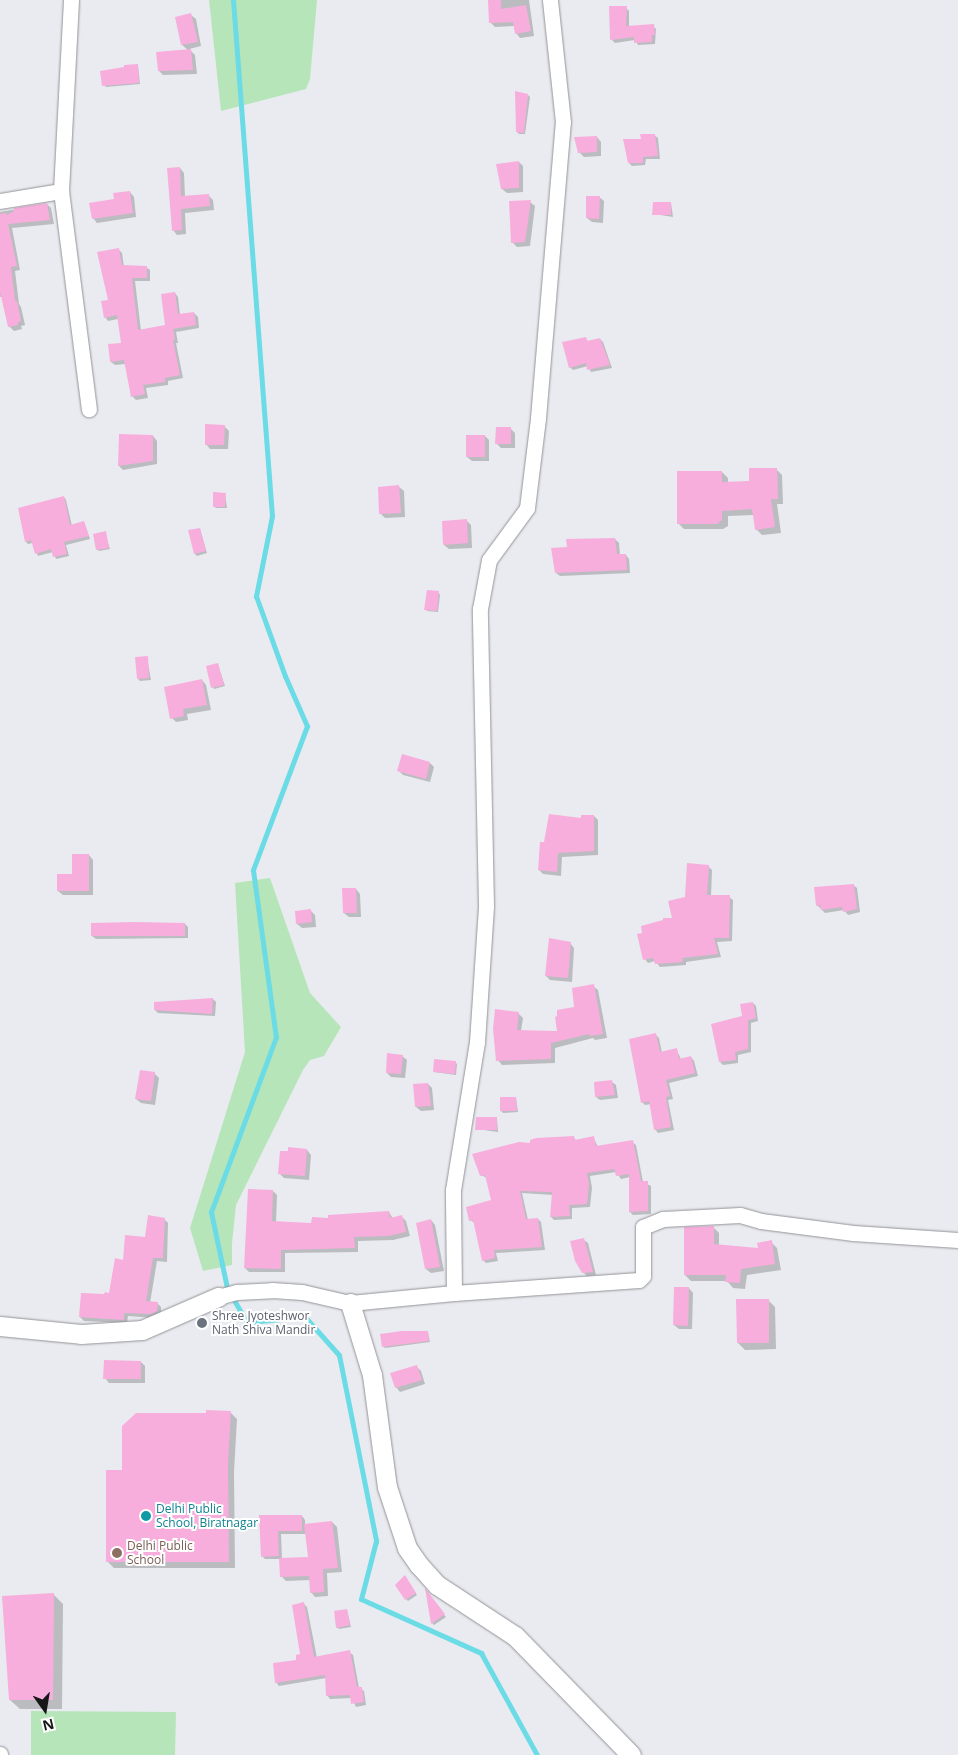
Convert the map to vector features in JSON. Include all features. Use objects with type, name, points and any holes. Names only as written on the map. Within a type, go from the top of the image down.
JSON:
[{"type":"street","points":[[71,0],[61,191],[89,409]]},
{"type":"street","points":[[454,1293],[453,1190],[477,1042],[486,906],[480,609],[489,560],[527,508],[538,418],[563,122],[550,0]]},
{"type":"street","points":[[0,201],[61,191]]},
{"type":"street","points":[[0,1326],[81,1334],[142,1330],[218,1297],[237,1292],[272,1290],[302,1292],[350,1303],[454,1293],[638,1280],[643,1276],[643,1227],[663,1219],[740,1215],[761,1221],[853,1233],[958,1240]]},
{"type":"street","points":[[350,1303],[372,1375],[387,1487],[407,1548],[437,1585],[515,1636],[631,1755]]},
{"type":"green space","points":[[209,0],[317,0],[310,79],[306,89],[221,111]]},
{"type":"green space","points":[[270,878],[310,993],[341,1027],[324,1056],[310,1060],[303,1070],[236,1205],[232,1265],[203,1271],[190,1228],[245,1052],[235,883]]},
{"type":"green space","points":[[31,1711],[176,1712],[175,1755],[31,1755]]},
{"type":"building","points":[[488,0],[501,0],[501,9],[526,5],[531,31],[515,34],[513,22],[489,23]]},
{"type":"building","points":[[609,6],[627,6],[626,26],[654,24],[655,35],[652,35],[652,42],[634,43],[634,37],[610,40]]},
{"type":"building","points":[[191,13],[198,42],[181,45],[175,17]]},
{"type":"building","points":[[191,49],[193,70],[158,71],[156,52]]},
{"type":"building","points":[[138,64],[139,83],[102,86],[100,71],[124,67],[124,65]]},
{"type":"building","points":[[515,91],[528,94],[524,133],[516,132]]},
{"type":"building","points":[[640,134],[655,134],[658,156],[643,157],[643,163],[628,163],[623,139],[641,139]]},
{"type":"building","points":[[597,136],[597,152],[578,153],[574,137]]},
{"type":"building","points":[[519,161],[519,188],[501,189],[496,164]]},
{"type":"building","points":[[180,167],[181,196],[209,194],[210,206],[181,209],[182,230],[172,231],[167,168]]},
{"type":"building","points":[[130,191],[133,213],[92,219],[89,203],[114,199],[113,193]]},
{"type":"building","points":[[586,196],[600,196],[599,219],[586,218]]},
{"type":"building","points":[[531,200],[525,242],[511,243],[509,201]]},
{"type":"building","points":[[653,202],[671,202],[671,215],[652,215]]},
{"type":"building","points":[[47,203],[50,220],[8,224],[17,266],[11,267],[15,301],[17,301],[21,321],[18,322],[18,325],[8,327],[0,292],[0,214],[6,213],[7,215],[14,211],[14,208]]},
{"type":"building","points":[[119,248],[122,265],[147,266],[147,278],[132,278],[138,330],[165,325],[161,294],[175,292],[178,314],[194,312],[196,325],[173,329],[175,339],[173,340],[180,375],[165,378],[165,382],[143,385],[145,394],[131,397],[124,360],[110,362],[108,344],[121,343],[117,315],[104,318],[101,301],[108,300],[97,252]]},
{"type":"building","points":[[586,337],[587,341],[600,338],[610,365],[587,370],[586,363],[569,368],[562,342]]},
{"type":"building","points":[[205,424],[225,425],[224,445],[205,445]]},
{"type":"building","points":[[496,427],[511,427],[511,444],[495,444]]},
{"type":"building","points":[[119,434],[153,435],[153,461],[118,466]]},
{"type":"building","points":[[466,435],[485,435],[485,457],[466,457]]},
{"type":"building","points":[[749,468],[777,468],[778,499],[771,499],[775,527],[755,530],[752,509],[722,511],[722,520],[717,524],[677,524],[677,471],[722,471],[722,482],[749,481]]},
{"type":"building","points":[[399,485],[401,513],[379,514],[378,487]]},
{"type":"building","points":[[213,492],[226,493],[225,507],[213,507]]},
{"type":"building","points":[[64,496],[70,525],[84,521],[89,536],[64,542],[67,554],[53,557],[51,549],[35,554],[31,540],[25,542],[18,508]]},
{"type":"building","points":[[467,519],[468,543],[443,545],[442,521]]},
{"type":"building","points":[[200,528],[206,551],[194,554],[188,530]]},
{"type":"building","points":[[106,531],[109,548],[96,550],[93,534]]},
{"type":"building","points":[[615,538],[617,554],[626,554],[627,570],[555,573],[551,548],[567,547],[566,539]]},
{"type":"building","points":[[427,590],[439,591],[437,611],[424,610]]},
{"type":"building","points":[[148,656],[149,678],[137,679],[135,657]]},
{"type":"building","points":[[218,663],[224,685],[211,688],[206,666]]},
{"type":"building","points":[[202,679],[207,705],[183,709],[184,716],[170,719],[164,687]]},
{"type":"building","points":[[402,754],[430,762],[426,779],[397,771]]},
{"type":"building","points":[[549,814],[581,818],[581,815],[594,815],[594,851],[558,853],[557,872],[538,870],[540,842],[544,842]]},
{"type":"building","points":[[72,854],[89,854],[89,891],[57,891],[57,874],[72,874]]},
{"type":"building","points":[[687,863],[709,865],[707,895],[730,895],[729,938],[714,938],[718,954],[682,958],[683,962],[655,964],[653,958],[643,960],[637,934],[642,933],[641,926],[663,920],[663,918],[672,918],[668,901],[685,897]]},
{"type":"building","points":[[854,884],[857,909],[843,912],[842,907],[821,910],[820,905],[816,906],[814,887]]},
{"type":"building","points":[[342,888],[356,888],[357,913],[343,913]]},
{"type":"building","points":[[311,909],[312,922],[296,924],[295,911]]},
{"type":"building","points":[[91,923],[185,923],[185,936],[91,936]]},
{"type":"building","points":[[549,938],[571,942],[568,978],[545,976]]},
{"type":"building","points":[[594,984],[603,1034],[590,1036],[589,1034],[551,1043],[551,1059],[496,1061],[493,1029],[495,1009],[519,1012],[517,1030],[557,1031],[555,1017],[557,1016],[557,1010],[574,1007],[572,988]]},
{"type":"building","points":[[213,998],[212,1014],[154,1010],[154,1002]]},
{"type":"building","points":[[753,1002],[756,1018],[748,1020],[748,1049],[735,1052],[736,1060],[719,1062],[711,1024],[742,1016],[740,1004]]},
{"type":"building","points":[[656,1033],[660,1052],[677,1048],[679,1059],[691,1056],[695,1073],[666,1080],[670,1096],[666,1097],[671,1127],[654,1130],[649,1101],[641,1103],[629,1039]]},
{"type":"building","points":[[387,1053],[403,1055],[401,1074],[386,1073]]},
{"type":"building","points":[[434,1059],[456,1061],[455,1074],[433,1072]]},
{"type":"building","points":[[140,1070],[155,1072],[151,1101],[135,1099]]},
{"type":"building","points":[[612,1080],[615,1095],[595,1097],[594,1082]]},
{"type":"building","points":[[428,1083],[431,1106],[415,1107],[413,1084]]},
{"type":"building","points":[[500,1097],[516,1097],[517,1111],[500,1111]]},
{"type":"building","points":[[476,1117],[497,1117],[497,1130],[475,1130]]},
{"type":"building","points":[[574,1136],[575,1140],[594,1136],[596,1146],[633,1140],[641,1181],[648,1181],[648,1211],[629,1212],[629,1174],[616,1176],[614,1169],[587,1173],[589,1184],[587,1204],[569,1205],[570,1216],[550,1217],[552,1192],[520,1191],[526,1219],[538,1218],[542,1247],[494,1250],[495,1258],[482,1261],[473,1220],[469,1221],[466,1207],[491,1200],[485,1175],[480,1176],[472,1154],[519,1142],[530,1143],[530,1140],[536,1138]]},
{"type":"building","points":[[288,1147],[307,1149],[305,1176],[278,1174],[280,1151],[288,1151]]},
{"type":"building","points":[[248,1189],[273,1190],[272,1221],[311,1223],[312,1217],[328,1218],[328,1215],[389,1211],[390,1218],[402,1215],[406,1232],[388,1236],[354,1237],[355,1248],[281,1250],[281,1269],[244,1268]]},
{"type":"building","points":[[148,1215],[165,1218],[163,1258],[153,1258],[146,1301],[158,1302],[157,1311],[151,1314],[124,1313],[124,1320],[79,1317],[81,1293],[109,1293],[115,1258],[123,1260],[125,1235],[145,1237]]},
{"type":"building","points":[[431,1219],[440,1267],[425,1269],[416,1223]]},
{"type":"building","points":[[714,1226],[714,1244],[758,1248],[757,1243],[772,1240],[775,1264],[741,1269],[740,1283],[725,1282],[726,1275],[684,1275],[684,1227]]},
{"type":"building","points":[[584,1238],[593,1272],[582,1273],[575,1261],[570,1241]]},
{"type":"building","points":[[674,1287],[689,1287],[688,1326],[673,1325]]},
{"type":"building","points":[[736,1299],[769,1299],[769,1343],[737,1343]]},
{"type":"building","points":[[402,1331],[428,1331],[429,1341],[382,1347],[380,1334]]},
{"type":"building","points":[[104,1360],[141,1361],[141,1379],[103,1379]]},
{"type":"building","points":[[417,1365],[422,1380],[395,1388],[390,1373]]},
{"type":"building","points":[[206,1410],[231,1411],[228,1464],[229,1562],[106,1562],[106,1470],[122,1470],[122,1426],[136,1413],[206,1413]]},
{"type":"building","points":[[259,1515],[302,1515],[302,1531],[278,1531],[279,1556],[261,1557]]},
{"type":"building","points":[[332,1521],[338,1568],[323,1569],[324,1592],[310,1593],[309,1576],[280,1577],[279,1558],[308,1557],[304,1524]]},
{"type":"building","points":[[405,1575],[416,1593],[405,1600],[395,1585]]},
{"type":"building","points":[[425,1588],[445,1614],[431,1624]]},
{"type":"building","points":[[54,1593],[53,1700],[9,1700],[2,1596]]},
{"type":"building","points":[[304,1602],[314,1657],[350,1650],[357,1687],[362,1687],[364,1702],[351,1704],[350,1695],[326,1696],[325,1675],[275,1683],[273,1663],[296,1660],[296,1655],[300,1654],[292,1605]]},
{"type":"building","points":[[347,1609],[350,1625],[336,1628],[334,1611]]},
{"type":"waterway","points":[[233,0],[272,516],[256,596],[285,676],[307,726],[253,870],[276,1037],[211,1212],[227,1288],[247,1322],[305,1317],[339,1355],[376,1541],[361,1599],[481,1653],[537,1755]]},
{"type":"place","name":"Shree Jyoteshwor Nath Shiva Mandir","points":[[202,1323]]},
{"type":"place","name":"Delhi Public School, Biratnagar","points":[[146,1516]]},
{"type":"place","name":"Delhi Public School","points":[[117,1553]]}]
